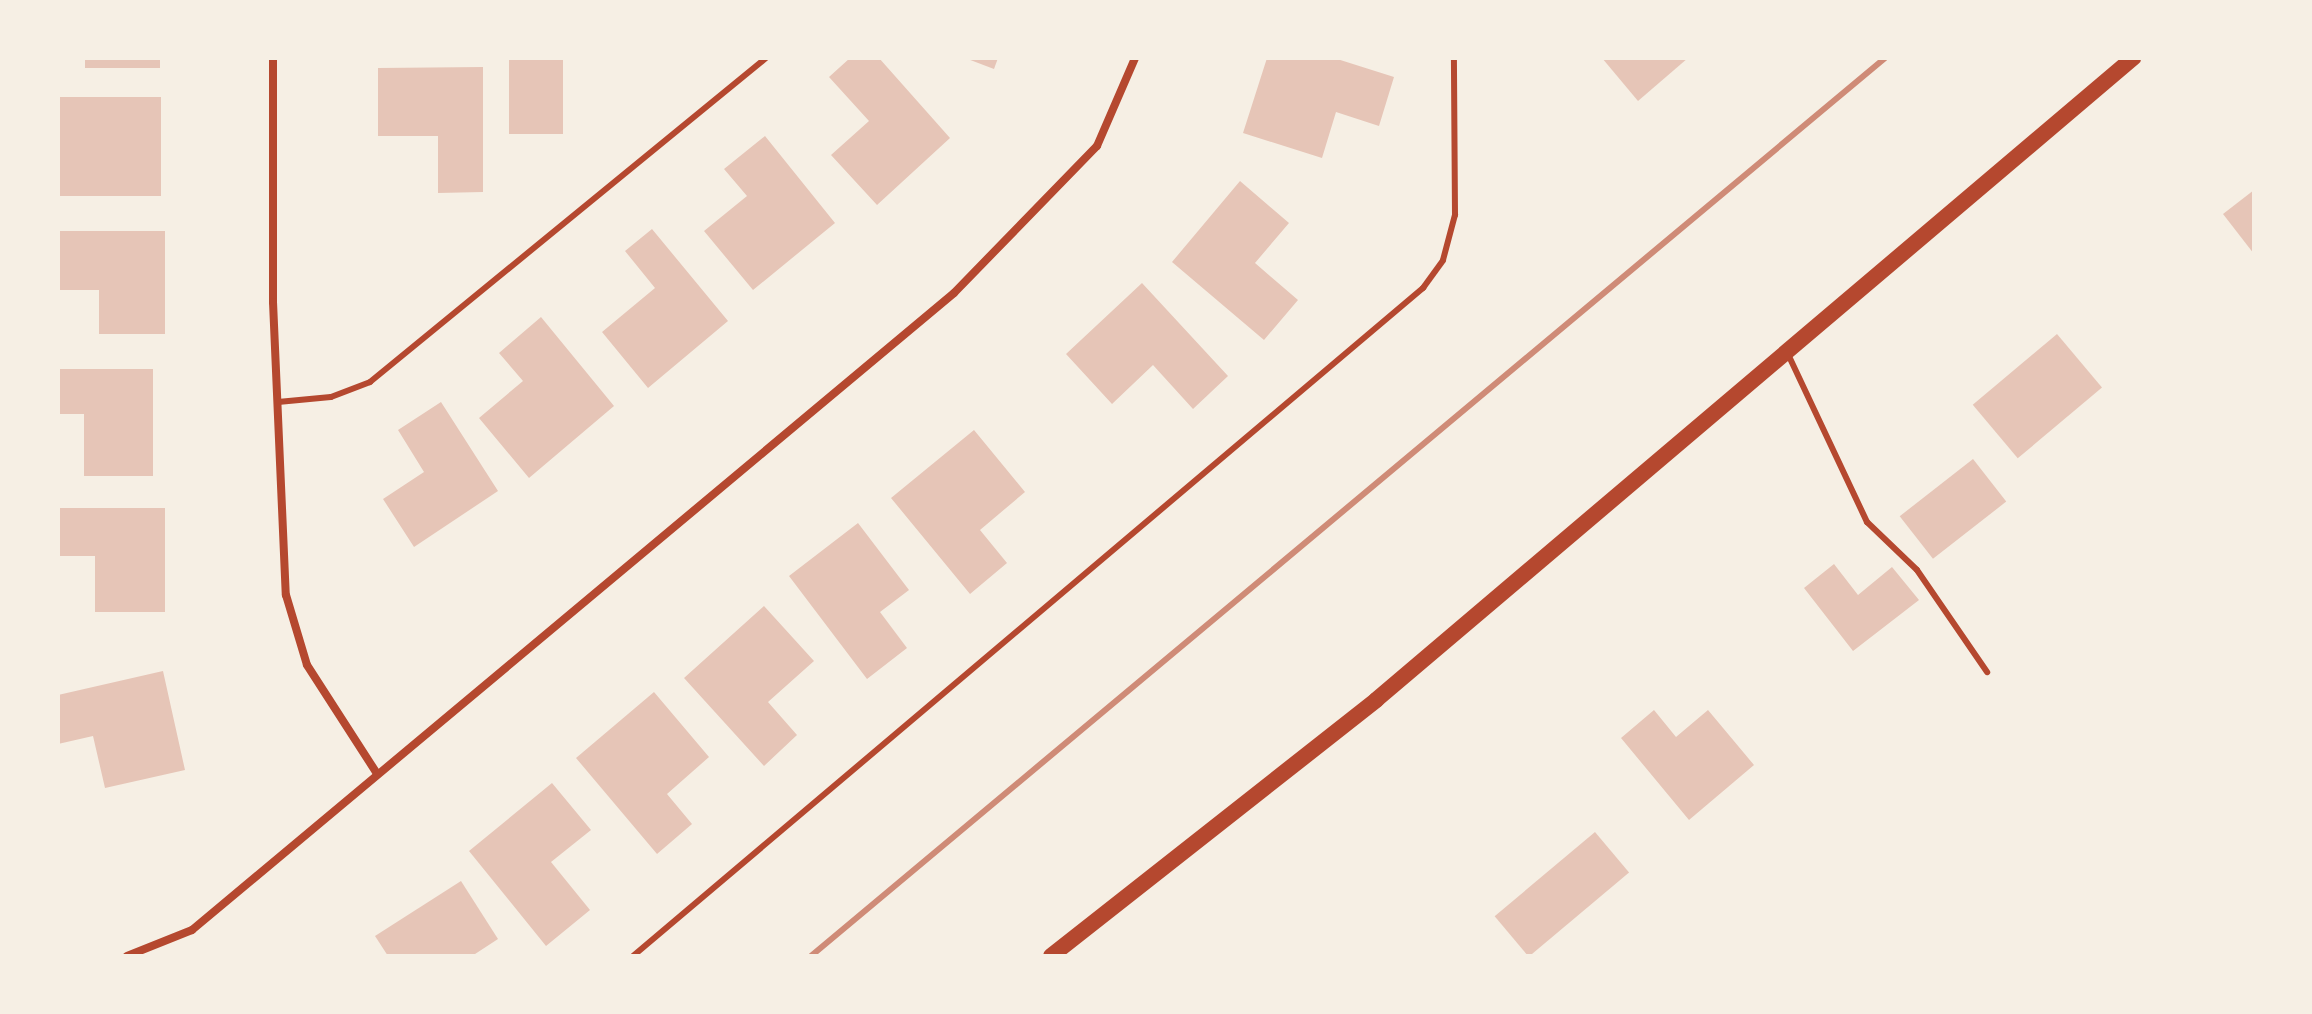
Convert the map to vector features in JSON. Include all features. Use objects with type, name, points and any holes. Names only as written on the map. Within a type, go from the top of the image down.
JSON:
[{"type":"main road","points":[[1051,956],[1376,700],[2133,58]]},
{"type":"street","points":[[273,58],[278,402],[286,595],[307,665],[376,772]]},
{"type":"street","points":[[127,956],[192,930],[376,772],[954,293],[1097,146],[1135,58]]},
{"type":"lane","points":[[278,402],[331,397],[370,382],[766,58]]},
{"type":"lane","points":[[633,956],[1423,288],[1443,260],[1455,215],[1454,58]]},
{"type":"lane","points":[[1787,352],[1867,522],[1917,570],[1987,672]]},
{"type":"building","points":[[85,58],[160,58],[160,68],[85,68]]},
{"type":"building","points":[[509,58],[563,58],[563,134],[509,134]]},
{"type":"building","points":[[850,58],[879,58],[950,138],[877,205],[831,155],[869,121],[829,77]]},
{"type":"building","points":[[965,58],[998,58],[994,69]]},
{"type":"building","points":[[1267,58],[1334,58],[1394,77],[1379,126],[1336,112],[1322,158],[1243,133]]},
{"type":"building","points":[[1602,58],[1688,58],[1638,101]]},
{"type":"building","points":[[483,67],[483,192],[438,193],[438,136],[378,136],[378,68]]},
{"type":"building","points":[[58,97],[161,97],[161,196],[58,196]]},
{"type":"building","points":[[765,136],[835,223],[753,290],[704,231],[747,196],[724,169]]},
{"type":"building","points":[[1240,181],[1289,223],[1255,263],[1298,300],[1264,340],[1172,262]]},
{"type":"building","points":[[2254,190],[2254,254],[2223,214]]},
{"type":"building","points":[[652,229],[728,321],[648,388],[602,332],[655,288],[625,251]]},
{"type":"building","points":[[58,231],[165,231],[165,334],[99,334],[99,290],[58,290]]},
{"type":"building","points":[[1142,283],[1228,376],[1193,409],[1153,365],[1112,404],[1066,354]]},
{"type":"building","points":[[541,317],[614,406],[529,478],[479,418],[523,381],[499,353]]},
{"type":"building","points":[[2057,334],[2102,388],[2018,458],[1973,405]]},
{"type":"building","points":[[58,369],[153,369],[153,476],[84,476],[84,414],[58,414]]},
{"type":"building","points":[[441,402],[498,491],[414,547],[383,499],[424,472],[398,430]]},
{"type":"building","points":[[974,430],[1025,492],[980,530],[1007,563],[970,594],[891,498]]},
{"type":"building","points":[[1973,459],[2006,502],[1933,559],[1900,516]]},
{"type":"building","points":[[58,508],[165,508],[165,612],[95,612],[95,556],[58,556]]},
{"type":"building","points":[[858,523],[909,590],[880,612],[907,648],[867,679],[789,576]]},
{"type":"building","points":[[1834,564],[1858,595],[1892,567],[1919,600],[1853,651],[1804,588]]},
{"type":"building","points":[[764,606],[814,661],[768,702],[797,735],[764,766],[684,678]]},
{"type":"building","points":[[163,671],[185,770],[105,788],[93,736],[58,744],[58,695]]},
{"type":"building","points":[[654,692],[709,757],[667,794],[692,824],[657,854],[576,758]]},
{"type":"building","points":[[1654,710],[1676,737],[1708,710],[1754,765],[1689,820],[1621,738]]},
{"type":"building","points":[[552,783],[591,830],[551,862],[590,910],[546,946],[469,851]]},
{"type":"building","points":[[1595,832],[1629,873],[1530,956],[1495,916]]},
{"type":"building","points":[[461,881],[498,939],[472,956],[388,956],[375,936]]},
{"type":"railway","points":[[811,956],[1885,58]]}]
